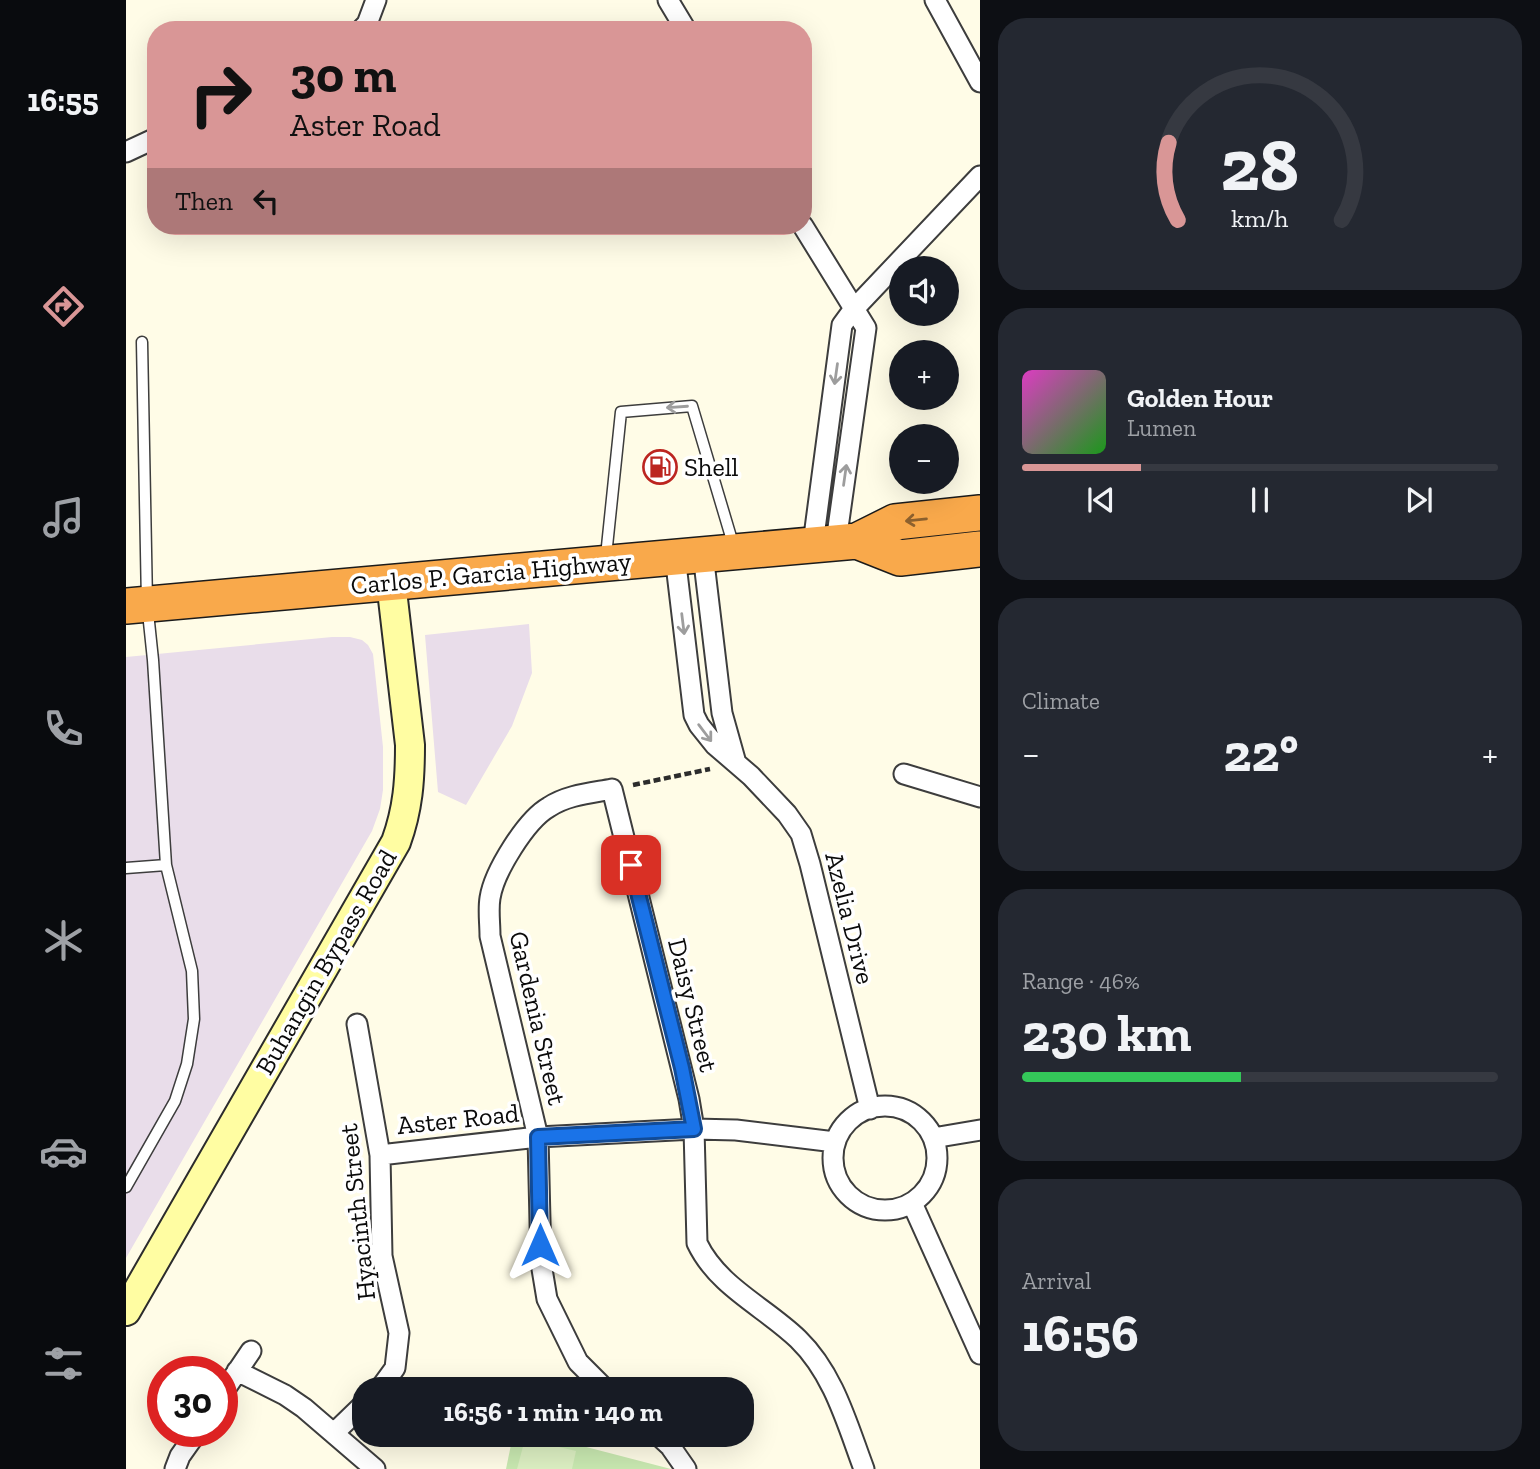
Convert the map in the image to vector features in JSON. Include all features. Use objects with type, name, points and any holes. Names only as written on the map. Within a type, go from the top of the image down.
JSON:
[{"type":"highway","name":"Carlos P. Garcia Highway","points":[[136,604],[835,543],[895,522],[980,513]]},
{"type":"highway","name":"Carlos P. Garcia Highway","points":[[835,543],[900,558],[980,549]]},
{"type":"main road","name":"Buhangin Bypass Road","points":[[126,1311],[396,842],[409,793],[410,745],[391,582]]},
{"type":"street","points":[[368,21],[376,0]]},
{"type":"street","points":[[668,0],[680,21]]},
{"type":"street","points":[[935,0],[980,82]]},
{"type":"street","points":[[126,152],[147,142]]},
{"type":"street","points":[[835,543],[842,325],[853,310],[980,176]]},
{"type":"street","points":[[808,235],[853,310]]},
{"type":"street","name":"Azelia Drive","points":[[704,554],[717,675],[725,726],[736,763]]},
{"type":"street","name":"Azelia Drive","points":[[704,554],[689,678],[694,715],[715,745],[788,814],[801,834],[870,1108]]},
{"type":"street","points":[[689,678],[717,675]]},
{"type":"street","points":[[904,774],[980,797]]},
{"type":"street","name":"Daisy Street","points":[[612,789],[682,1068],[694,1129],[697,1243],[715,1272],[798,1339],[818,1362],[835,1392],[864,1469]]},
{"type":"street","name":"Gardenia Street","points":[[593,1377],[578,1362],[547,1299],[541,1263],[538,1137],[490,936],[491,895],[516,844],[534,819],[547,807],[564,799],[612,789]]},
{"type":"street","name":"Hyacinth Street","points":[[357,1024],[380,1154],[383,1256],[399,1333],[396,1368],[389,1377]]},
{"type":"street","points":[[895,1107],[907,1112],[918,1118],[933,1138],[937,1152],[932,1181],[912,1202],[899,1208],[878,1209],[858,1203],[839,1183],[834,1170],[835,1142],[845,1124],[870,1108],[895,1107]]},
{"type":"street","name":"Aster Road","points":[[380,1154],[538,1137],[694,1129],[757,1132],[835,1142]]},
{"type":"street","points":[[933,1138],[980,1130]]},
{"type":"street","points":[[912,1202],[980,1354]]},
{"type":"street","points":[[238,1370],[251,1351]]},
{"type":"street","points":[[238,1372],[285,1395],[375,1469]]},
{"type":"street","points":[[334,1433],[352,1416]]},
{"type":"street","points":[[175,1469],[186,1447]]},
{"type":"street","points":[[671,1447],[686,1469]]},
{"type":"lane","points":[[126,1187],[175,1101],[187,1063],[194,1019],[192,971],[166,865],[153,660],[136,604],[142,342]]},
{"type":"lane","points":[[606,563],[621,412],[692,406],[704,554]]},
{"type":"lane","points":[[126,868],[166,865]]},
{"type":"path","points":[[612,789],[736,763]]},
{"type":"shaded area","points":[[529,624],[532,673],[512,726],[466,805],[438,792],[425,635]]},
{"type":"shaded area","points":[[332,637],[362,640],[373,654],[383,747],[380,809],[372,831],[126,1258],[126,657]]},
{"type":"green space","points":[[511,1447],[586,1447],[671,1469],[506,1469]]},
{"type":"green space","points":[[523,1447],[559,1447],[576,1451],[572,1469],[517,1469]]},
{"type":"place","name":"Shell","points":[[660,467]]},
{"type":"route","points":[[540,1245],[541,1185],[538,1137],[694,1129],[682,1068],[631,865]]}]
